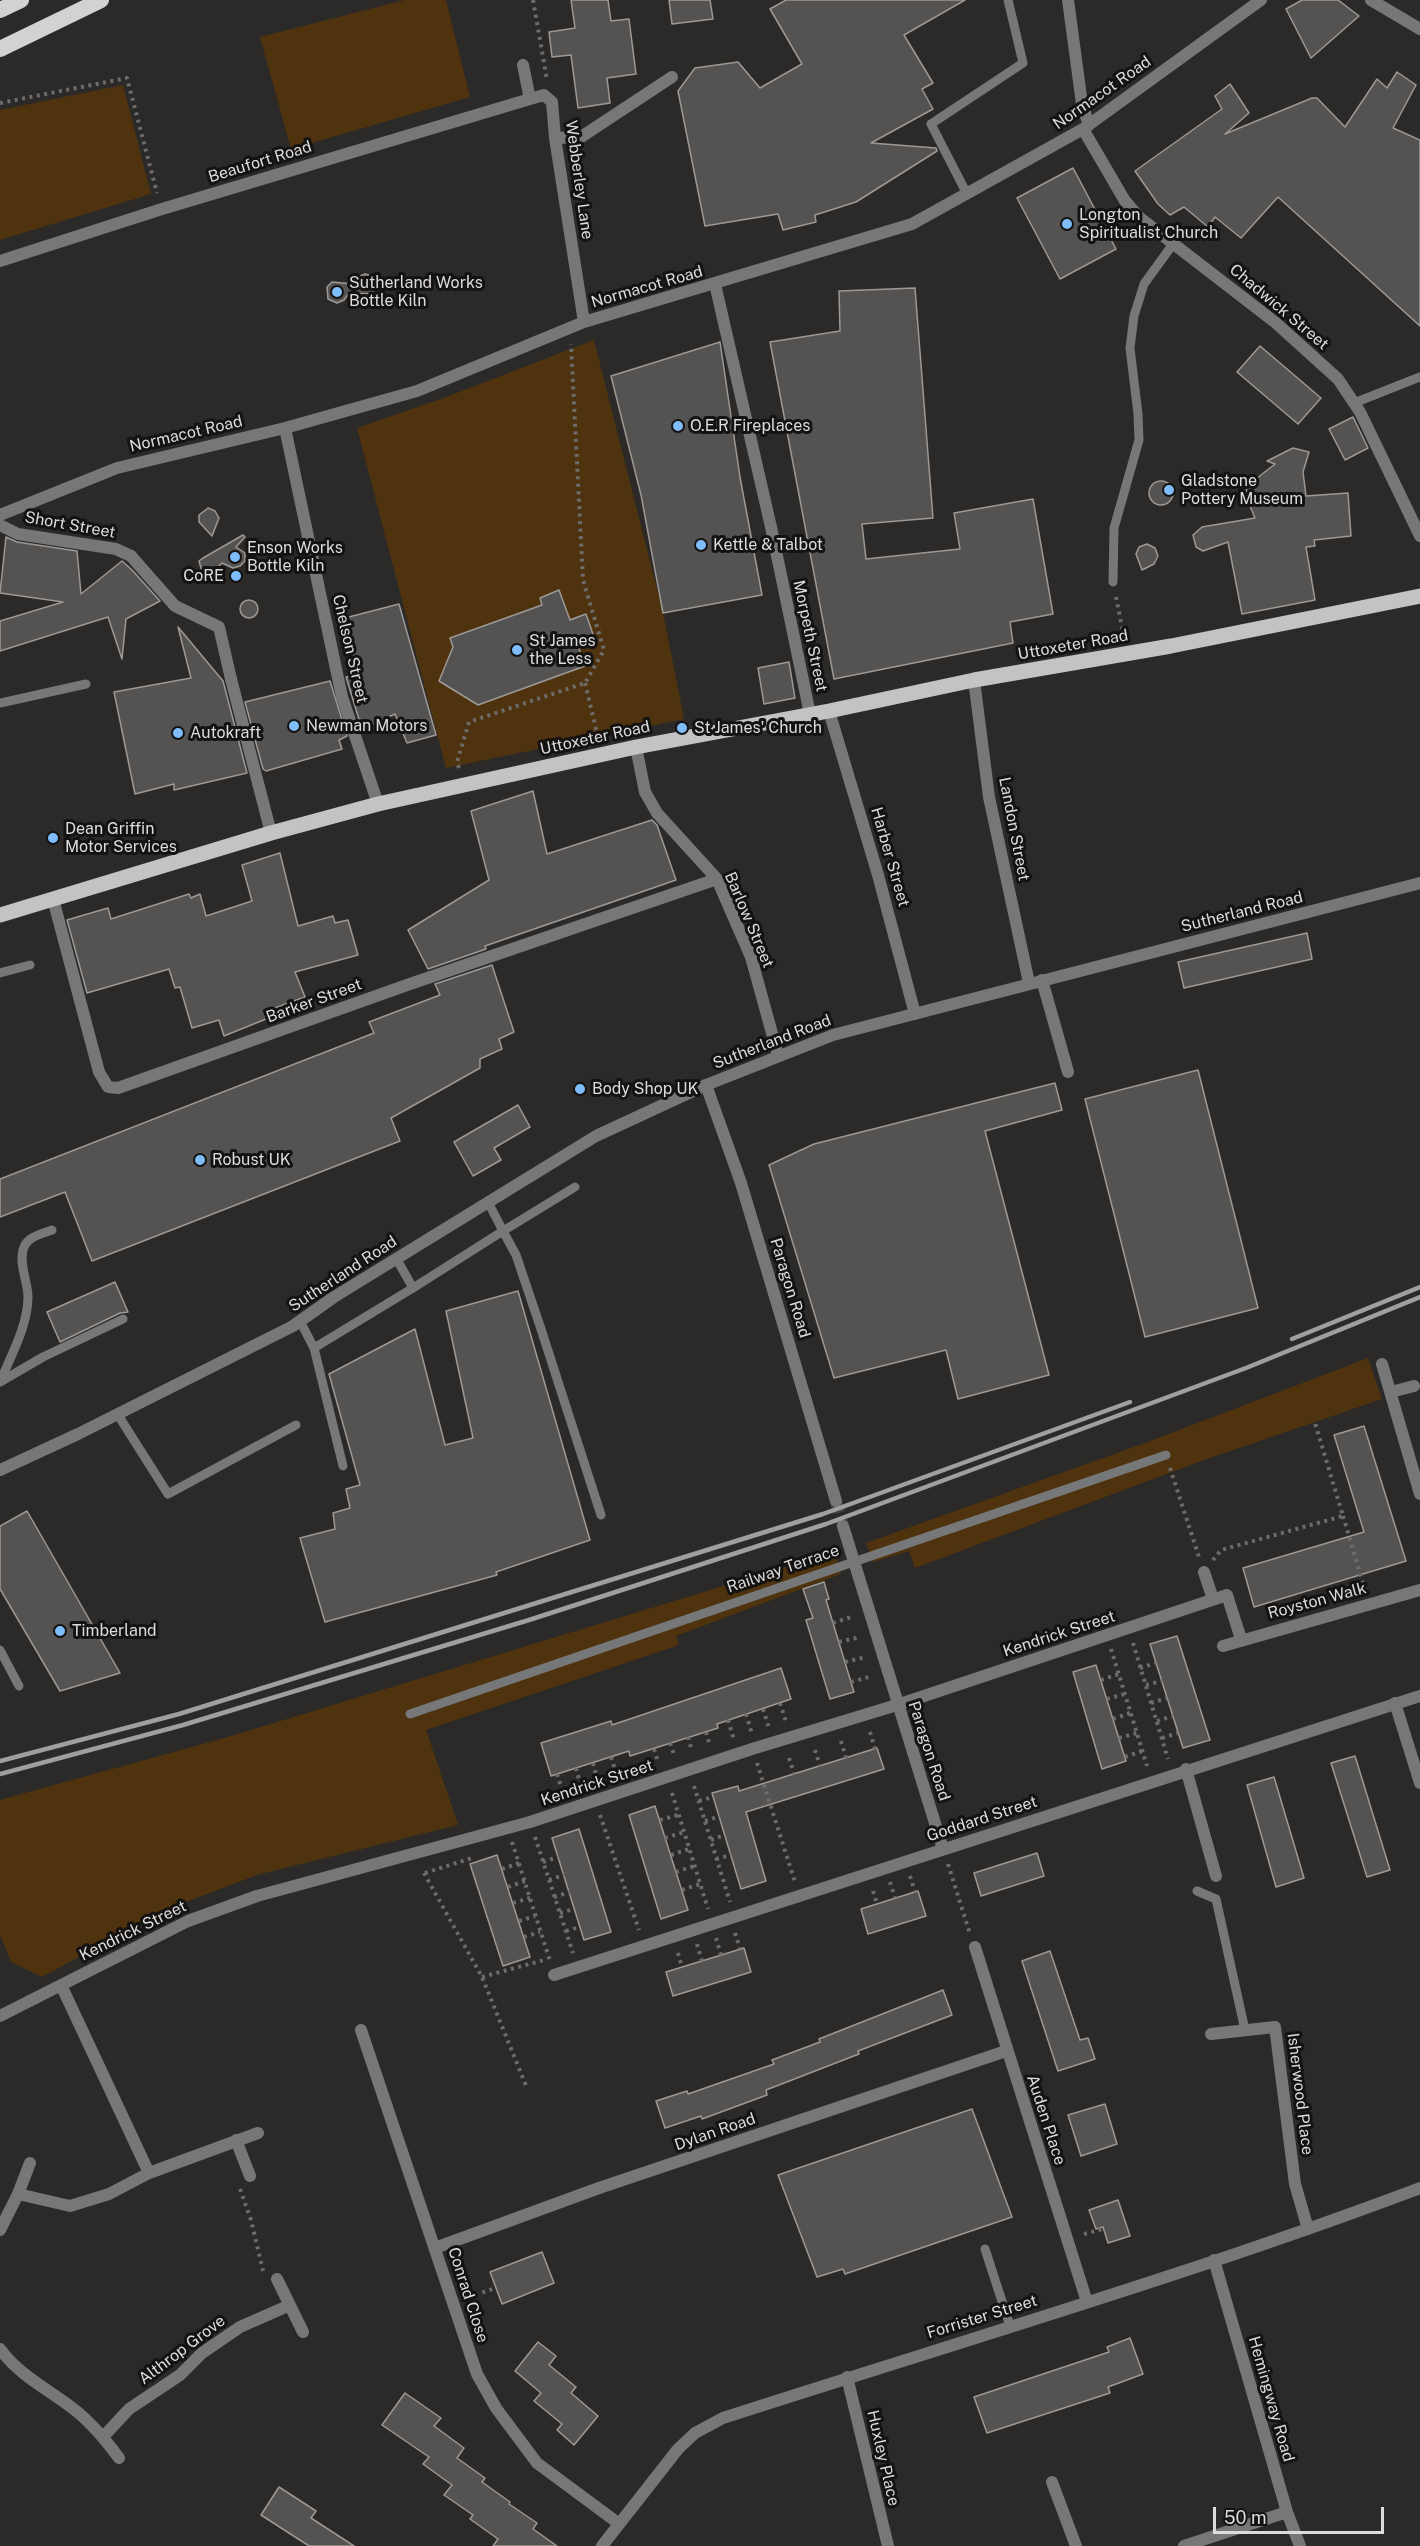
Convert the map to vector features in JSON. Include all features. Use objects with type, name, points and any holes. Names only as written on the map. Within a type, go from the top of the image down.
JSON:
[{"type":"highway","points":[[0,10],[21,0]]},
{"type":"highway","points":[[0,49],[101,0]]},
{"type":"main road","name":"Uttoxeter Road","points":[[0,915],[271,833],[378,804],[582,758],[829,711],[974,680],[1128,654],[1420,596]]},
{"type":"street","name":"Chadwick Street","points":[[1068,0],[1086,127],[1125,201],[1140,218],[1276,323],[1338,379],[1354,403],[1399,488],[1420,536]]},
{"type":"street","name":"Normacot Road","points":[[0,515],[117,468],[285,428],[417,391],[585,322],[912,224],[1086,127],[1261,0]]},
{"type":"street","points":[[1371,0],[1420,29]]},
{"type":"street","points":[[523,65],[530,99]]},
{"type":"street","points":[[555,138],[581,137],[672,77]]},
{"type":"street","name":"Webberley Lane","points":[[530,99],[543,95],[552,102],[555,138],[585,322]]},
{"type":"street","name":"Beaufort Road","points":[[0,261],[162,209],[530,99]]},
{"type":"street","name":"Morpeth Street","points":[[715,284],[810,714]]},
{"type":"street","name":"Chelson Street","points":[[285,428],[342,697],[378,804]]},
{"type":"street","name":"Short Street","points":[[0,525],[18,534],[116,549],[131,556],[175,606],[219,627],[271,833]]},
{"type":"street","name":"Landon Street","points":[[974,680],[989,797],[1029,983]]},
{"type":"street","name":"Harber Street","points":[[829,711],[878,874],[915,1014]]},
{"type":"street","name":"Barlow Street","points":[[636,747],[645,792],[657,813],[717,879],[751,957],[778,1055]]},
{"type":"street","name":"Barker Street","points":[[53,899],[99,1072],[108,1087],[118,1088],[717,879]]},
{"type":"street","name":"Sutherland Road","points":[[0,1470],[118,1415],[300,1321],[396,1258],[596,1136],[706,1085],[778,1055],[832,1035],[1420,883]]},
{"type":"street","points":[[1042,980],[1068,1071]]},
{"type":"street","name":"Paragon Road","points":[[706,1085],[741,1183],[836,1501]]},
{"type":"street","points":[[1382,1364],[1420,1494]]},
{"type":"street","points":[[1391,1392],[1414,1386]]},
{"type":"street","name":"Paragon Road","points":[[843,1526],[943,1849]]},
{"type":"street","points":[[1204,1572],[1213,1599],[1227,1595],[1241,1639]]},
{"type":"street","name":"Royston Walk","points":[[1223,1646],[1241,1639],[1420,1590]]},
{"type":"street","name":"Kendrick Street","points":[[0,2016],[188,1922],[237,1903],[530,1822],[667,1777],[687,1764],[752,1742],[897,1705],[1213,1599]]},
{"type":"street","name":"Goddard Street","points":[[554,1975],[1420,1696]]},
{"type":"street","points":[[1395,1703],[1420,1783]]},
{"type":"street","points":[[1186,1770],[1216,1876]]},
{"type":"street","name":"Auden Place","points":[[975,1947],[1086,2302]]},
{"type":"street","points":[[60,1985],[149,2174]]},
{"type":"street","name":"Isherwood Place","points":[[1210,2034],[1275,2027],[1295,2184],[1308,2229]]},
{"type":"street","name":"Conrad Close","points":[[361,2030],[477,2374],[496,2408],[537,2463],[618,2523]]},
{"type":"street","name":"Dylan Road","points":[[435,2248],[594,2190],[1006,2051]]},
{"type":"street","points":[[18,2194],[70,2206],[109,2194],[149,2174],[258,2133]]},
{"type":"street","points":[[236,2140],[250,2176]]},
{"type":"street","points":[[0,2230],[30,2163]]},
{"type":"street","name":"Forrister Street","points":[[602,2546],[671,2456],[695,2433],[723,2418],[1308,2229],[1420,2188]]},
{"type":"street","name":"Hemingway Road","points":[[1214,2260],[1287,2512],[1300,2546]]},
{"type":"street","points":[[277,2279],[303,2332]]},
{"type":"street","name":"Althrop Grove","points":[[104,2437],[129,2409],[180,2375],[202,2353],[240,2327],[290,2305]]},
{"type":"street","points":[[0,2349],[10,2362],[36,2384],[72,2407],[104,2437],[119,2458]]},
{"type":"street","name":"Huxley Place","points":[[847,2377],[888,2546]]},
{"type":"street","points":[[1052,2482],[1076,2546]]},
{"type":"street","points":[[1184,2546],[1287,2512]]},
{"type":"lane","points":[[967,194],[931,124],[1023,63],[1008,0]]},
{"type":"lane","points":[[1113,582],[1114,528],[1139,440],[1130,348],[1134,316],[1144,284],[1173,243]]},
{"type":"lane","points":[[1354,403],[1420,377]]},
{"type":"lane","points":[[0,703],[86,684]]},
{"type":"lane","points":[[0,973],[30,965]]},
{"type":"lane","points":[[314,1348],[575,1187]]},
{"type":"lane","points":[[488,1202],[516,1255],[601,1515]]},
{"type":"lane","points":[[0,1382],[21,1332],[28,1297],[22,1262],[23,1249],[31,1238],[52,1230]]},
{"type":"lane","points":[[396,1258],[413,1288]]},
{"type":"lane","points":[[0,1382],[43,1357],[123,1319]]},
{"type":"lane","points":[[300,1321],[314,1348],[343,1466]]},
{"type":"lane","points":[[118,1415],[168,1494],[296,1425]]},
{"type":"lane","name":"Railway Terrace","points":[[410,1714],[1166,1455]]},
{"type":"lane","points":[[0,1650],[19,1686]]},
{"type":"lane","points":[[1197,1891],[1216,1899],[1245,2030]]},
{"type":"lane","points":[[985,2249],[1010,2326]]},
{"type":"path","points":[[533,0],[552,102]]},
{"type":"path","points":[[0,104],[127,78],[162,209]]},
{"type":"path","points":[[463,785],[457,762],[469,722],[585,682],[604,651],[584,580],[573,354],[568,328]]},
{"type":"path","points":[[1113,582],[1128,654]]},
{"type":"path","points":[[582,758],[578,744],[598,738],[585,682]]},
{"type":"path","points":[[1315,1423],[1369,1604]]},
{"type":"path","points":[[1166,1455],[1204,1572]]},
{"type":"path","points":[[1204,1572],[1221,1550],[1343,1516]]},
{"type":"path","points":[[850,1605],[875,1686]]},
{"type":"path","points":[[833,1623],[854,1616]]},
{"type":"path","points":[[1128,1628],[1168,1759],[1136,1769]]},
{"type":"path","points":[[1107,1635],[1147,1766]]},
{"type":"path","points":[[839,1642],[860,1636]]},
{"type":"path","points":[[1099,1652],[1143,1638]]},
{"type":"path","points":[[845,1662],[866,1657]]},
{"type":"path","points":[[1140,1668],[1156,1663]]},
{"type":"path","points":[[1101,1680],[1119,1674]]},
{"type":"path","points":[[851,1682],[872,1676]]},
{"type":"path","points":[[1146,1685],[1162,1681]]},
{"type":"path","points":[[1107,1699],[1125,1694]]},
{"type":"path","points":[[1151,1703],[1167,1698]]},
{"type":"path","points":[[727,1744],[752,1742],[770,1731],[787,1725],[780,1703]]},
{"type":"path","points":[[763,1709],[770,1731]]},
{"type":"path","points":[[1113,1719],[1130,1713]]},
{"type":"path","points":[[746,1714],[758,1767],[800,1897]]},
{"type":"path","points":[[1157,1721],[1173,1716]]},
{"type":"path","points":[[728,1720],[735,1742]]},
{"type":"path","points":[[860,1735],[879,1730]]},
{"type":"path","points":[[705,1732],[711,1749]]},
{"type":"path","points":[[870,1732],[875,1749]]},
{"type":"path","points":[[1119,1738],[1137,1733]]},
{"type":"path","points":[[1162,1738],[1178,1733]]},
{"type":"path","points":[[688,1737],[693,1755],[719,1747]]},
{"type":"path","points":[[832,1744],[851,1738]]},
{"type":"path","points":[[841,1741],[846,1758]]},
{"type":"path","points":[[670,1743],[676,1760]]},
{"type":"path","points":[[806,1752],[824,1747]]},
{"type":"path","points":[[654,1749],[659,1766],[676,1760],[687,1764],[735,1917]]},
{"type":"path","points":[[815,1750],[820,1766]]},
{"type":"path","points":[[1125,1757],[1142,1751]]},
{"type":"path","points":[[778,1761],[797,1755]]},
{"type":"path","points":[[611,1757],[617,1779]]},
{"type":"path","points":[[789,1758],[794,1774]]},
{"type":"path","points":[[593,1763],[599,1785]]},
{"type":"path","points":[[748,1771],[768,1764]]},
{"type":"path","points":[[576,1768],[582,1790]]},
{"type":"path","points":[[557,1774],[563,1796],[628,1776]]},
{"type":"path","points":[[667,1777],[712,1924]]},
{"type":"path","points":[[662,1797],[705,1784]]},
{"type":"path","points":[[699,1801],[713,1797]]},
{"type":"path","points":[[596,1800],[644,1946]]},
{"type":"path","points":[[590,1820],[611,1814]]},
{"type":"path","points":[[660,1820],[678,1815]]},
{"type":"path","points":[[705,1821],[720,1816]]},
{"type":"path","points":[[530,1822],[578,1967]]},
{"type":"path","points":[[508,1828],[554,1975]]},
{"type":"path","points":[[665,1838],[684,1832]]},
{"type":"path","points":[[502,1848],[546,1834]]},
{"type":"path","points":[[711,1840],[725,1836]]},
{"type":"path","points":[[671,1855],[689,1849]]},
{"type":"path","points":[[943,1849],[975,1947]]},
{"type":"path","points":[[414,1854],[482,1977],[527,2088]]},
{"type":"path","points":[[716,1859],[731,1855]]},
{"type":"path","points":[[425,1873],[480,1856]]},
{"type":"path","points":[[543,1862],[558,1857]]},
{"type":"path","points":[[502,1869],[519,1863]]},
{"type":"path","points":[[676,1872],[694,1866]]},
{"type":"path","points":[[549,1880],[564,1875]]},
{"type":"path","points":[[909,1875],[915,1892]]},
{"type":"path","points":[[784,1884],[806,1878]]},
{"type":"path","points":[[508,1887],[525,1881]]},
{"type":"path","points":[[890,1882],[895,1898]]},
{"type":"path","points":[[682,1890],[700,1884]]},
{"type":"path","points":[[872,1888],[877,1904]]},
{"type":"path","points":[[555,1897],[570,1892]]},
{"type":"path","points":[[513,1903],[530,1898]]},
{"type":"path","points":[[698,1912],[741,1899]]},
{"type":"path","points":[[560,1913],[574,1909]]},
{"type":"path","points":[[519,1921],[535,1916]]},
{"type":"path","points":[[566,1931],[580,1927]]},
{"type":"path","points":[[628,1934],[649,1928]]},
{"type":"path","points":[[524,1937],[540,1932]]},
{"type":"path","points":[[735,1932],[740,1949]]},
{"type":"path","points":[[716,1937],[722,1955]]},
{"type":"path","points":[[697,1943],[702,1961]]},
{"type":"path","points":[[565,1953],[584,1947]]},
{"type":"path","points":[[677,1950],[682,1967]]},
{"type":"path","points":[[482,1977],[557,1956]]},
{"type":"path","points":[[250,2176],[237,2181],[251,2220],[259,2261],[268,2283],[277,2279]]},
{"type":"path","points":[[453,2303],[495,2288]]},
{"type":"shaded area","points":[[405,0],[446,0],[470,97],[291,149],[260,37]]},
{"type":"shaded area","points":[[123,85],[151,194],[0,240],[0,110]]},
{"type":"shaded area","points":[[594,340],[663,613],[684,719],[446,768],[357,428],[449,396]]},
{"type":"shaded area","points":[[1368,1358],[1382,1399],[1204,1460],[915,1568],[909,1551],[873,1562],[866,1543],[1145,1443]]},
{"type":"shaded area","points":[[835,1552],[841,1574],[676,1636],[679,1645],[426,1730],[458,1825],[257,1875],[165,1910],[42,1977],[11,1962],[0,1935],[0,1800],[228,1737]]},
{"type":"building","points":[[571,0],[608,0],[611,21],[629,19],[636,74],[607,78],[610,103],[578,108],[571,55],[552,57],[549,32],[575,28]]},
{"type":"building","points":[[669,0],[710,0],[713,19],[672,24]]},
{"type":"building","points":[[786,0],[965,0],[904,35],[933,83],[922,89],[933,109],[871,143],[936,148],[937,151],[856,202],[815,215],[816,222],[783,230],[778,214],[705,226],[678,91],[695,68],[738,62],[760,88],[802,64],[770,9]]},
{"type":"building","points":[[1302,0],[1338,0],[1359,16],[1311,58],[1286,9]]},
{"type":"building","points":[[1397,72],[1416,85],[1393,128],[1420,140],[1420,326],[1278,197],[1241,238],[1215,217],[1208,227],[1184,207],[1170,215],[1158,204],[1135,171],[1222,109],[1215,96],[1230,84],[1249,113],[1225,134],[1312,98],[1317,98],[1345,127],[1377,79],[1387,88]]},
{"type":"building","name":"Longton Spiritualist Church","points":[[1073,168],[1116,249],[1060,279],[1017,198]]},
{"type":"building","points":[[365,274],[372,276],[376,282],[375,289],[370,294],[349,293],[344,300],[337,303],[328,299],[327,287],[332,282],[353,284],[358,277]]},
{"type":"building","points":[[915,288],[933,518],[862,524],[866,559],[960,549],[954,513],[1033,499],[1053,614],[1010,622],[1013,643],[834,679],[770,342],[840,331],[839,291]]},
{"type":"building","points":[[720,342],[740,477],[762,595],[663,613],[641,495],[611,376]]},
{"type":"building","points":[[1260,346],[1321,398],[1298,424],[1237,372]]},
{"type":"building","points":[[1353,417],[1368,448],[1345,460],[1329,429]]},
{"type":"building","points":[[1293,448],[1309,452],[1303,472],[1306,496],[1348,493],[1351,536],[1314,540],[1315,546],[1306,547],[1315,600],[1242,614],[1228,542],[1203,551],[1196,547],[1193,535],[1202,527],[1255,518],[1246,496],[1247,486],[1275,464],[1267,461]]},
{"type":"building","points":[[1161,481],[1170,484],[1173,493],[1170,502],[1161,505],[1152,502],[1149,493],[1152,484]]},
{"type":"building","name":"Enson Works Bottle Kiln","points":[[208,508],[215,511],[219,518],[212,536],[199,522],[199,515]]},
{"type":"building","points":[[243,535],[245,537],[236,547],[245,553],[245,561],[240,566],[233,568],[222,563],[210,574],[202,572],[199,561]]},
{"type":"building","points":[[6,537],[17,542],[77,551],[81,594],[122,561],[132,570],[160,601],[126,619],[122,659],[108,617],[0,651],[0,621],[63,602],[0,593]]},
{"type":"building","points":[[1147,544],[1155,548],[1158,556],[1154,564],[1142,570],[1136,554],[1139,547]]},
{"type":"building","name":"St James the Less","points":[[559,590],[570,620],[586,614],[595,640],[578,646],[585,666],[478,705],[439,681],[453,647],[450,638],[542,605],[540,598]]},
{"type":"building","name":"Enson Works Bottle Kiln","points":[[249,600],[257,605],[258,609],[253,617],[249,618],[241,613],[240,609],[245,601]]},
{"type":"building","points":[[399,604],[436,735],[407,743],[395,714],[362,729],[346,677],[358,674],[345,618]]},
{"type":"building","name":"Autokraft","points":[[178,627],[223,681],[247,773],[174,790],[174,784],[135,794],[114,692],[191,678]]},
{"type":"building","points":[[789,662],[795,698],[764,704],[758,668]]},
{"type":"building","name":"Newman Motors","points":[[330,681],[347,736],[339,740],[342,749],[266,771],[263,769],[245,702]]},
{"type":"building","points":[[533,791],[547,854],[652,820],[657,825],[676,880],[485,946],[486,949],[428,969],[408,930],[489,880],[471,811]]},
{"type":"building","points":[[280,853],[298,926],[333,916],[335,923],[348,920],[358,955],[295,972],[305,997],[264,1012],[266,1019],[224,1036],[219,1020],[192,1028],[180,987],[175,988],[169,969],[87,993],[67,920],[108,908],[111,919],[189,894],[191,898],[200,894],[206,916],[252,901],[242,865]]},
{"type":"building","points":[[1307,933],[1312,959],[1184,988],[1178,962]]},
{"type":"building","name":"Robust UK","points":[[492,965],[514,1032],[499,1039],[502,1049],[480,1059],[480,1068],[391,1118],[400,1141],[92,1261],[65,1192],[0,1217],[0,1179],[374,1033],[369,1022],[440,995],[435,984]]},
{"type":"building","points":[[1198,1070],[1258,1308],[1145,1337],[1085,1099]]},
{"type":"building","points":[[1055,1083],[1062,1110],[985,1131],[1049,1375],[958,1399],[946,1350],[834,1378],[769,1165],[814,1144]]},
{"type":"building","points":[[518,1105],[530,1127],[494,1148],[501,1160],[473,1176],[454,1142]]},
{"type":"building","points":[[115,1282],[128,1312],[120,1313],[60,1342],[47,1312]]},
{"type":"building","points":[[518,1291],[590,1540],[496,1572],[497,1575],[325,1622],[300,1538],[335,1529],[333,1513],[350,1508],[346,1489],[360,1485],[329,1374],[415,1329],[445,1445],[473,1438],[446,1311]]},
{"type":"building","points":[[1364,1426],[1406,1561],[1254,1607],[1243,1568],[1364,1532],[1334,1435]]},
{"type":"building","name":"Timberland","points":[[27,1511],[120,1673],[60,1691],[0,1589],[0,1526]]},
{"type":"building","points":[[824,1582],[829,1599],[826,1600],[854,1692],[830,1699],[806,1620],[813,1618],[803,1589]]},
{"type":"building","points":[[1177,1636],[1210,1740],[1183,1748],[1150,1644]]},
{"type":"building","points":[[1096,1665],[1126,1761],[1102,1769],[1073,1672]]},
{"type":"building","points":[[781,1668],[791,1699],[717,1724],[718,1728],[630,1756],[629,1751],[551,1776],[541,1743],[611,1721],[612,1725]]},
{"type":"building","points":[[877,1748],[884,1769],[746,1812],[766,1881],[741,1889],[712,1793],[738,1786],[739,1791]]},
{"type":"building","points":[[1355,1756],[1390,1870],[1367,1877],[1331,1763]]},
{"type":"building","points":[[1274,1777],[1304,1878],[1276,1887],[1247,1785]]},
{"type":"building","points":[[655,1806],[688,1910],[661,1919],[629,1815]]},
{"type":"building","points":[[579,1829],[611,1932],[584,1940],[552,1838]]},
{"type":"building","points":[[1037,1853],[1044,1876],[981,1896],[974,1873]]},
{"type":"building","points":[[497,1855],[530,1957],[503,1966],[470,1864]]},
{"type":"building","points":[[918,1891],[926,1916],[868,1934],[861,1909]]},
{"type":"building","points":[[744,1948],[751,1972],[673,1996],[666,1972]]},
{"type":"building","points":[[1050,1951],[1080,2040],[1088,2038],[1095,2059],[1058,2071],[1022,1961]]},
{"type":"building","points":[[943,1990],[952,2015],[766,2090],[767,2095],[702,2119],[701,2116],[665,2128],[656,2101],[687,2091],[688,2094],[774,2064],[772,2060],[820,2042],[819,2039]]},
{"type":"building","points":[[1105,2104],[1117,2144],[1081,2156],[1068,2115]]},
{"type":"building","points":[[972,2109],[1012,2217],[845,2274],[843,2269],[817,2277],[778,2175]]},
{"type":"building","points":[[1118,2200],[1130,2236],[1108,2243],[1103,2227],[1096,2229],[1089,2210]]},
{"type":"building","points":[[542,2252],[554,2283],[502,2304],[490,2272]]},
{"type":"building","points":[[1130,2338],[1143,2374],[1108,2387],[1110,2393],[987,2433],[974,2397],[1109,2352],[1107,2347]]},
{"type":"building","points":[[538,2342],[556,2356],[549,2365],[576,2387],[571,2393],[598,2416],[574,2445],[557,2430],[562,2424],[534,2401],[541,2393],[515,2371]]},
{"type":"building","points":[[405,2393],[441,2418],[434,2426],[464,2448],[457,2458],[485,2478],[482,2482],[510,2502],[509,2504],[537,2523],[533,2529],[557,2546],[493,2546],[498,2539],[470,2519],[473,2515],[444,2495],[452,2485],[423,2464],[429,2457],[382,2425]]},
{"type":"building","points":[[279,2487],[316,2511],[311,2518],[354,2546],[309,2546],[261,2515]]},
{"type":"tunnel","points":[[836,1501],[843,1526]]},
{"type":"railway","points":[[1292,1339],[1420,1287]]},
{"type":"railway","points":[[0,1774],[183,1725],[529,1620],[826,1524],[1246,1368],[1420,1297]]},
{"type":"railway","points":[[0,1761],[179,1714],[823,1514],[1130,1402]]},
{"type":"place","name":"Longton Spiritualist Church","points":[[1067,224]]},
{"type":"place","name":"Sutherland Works Bottle Kiln","points":[[337,292]]},
{"type":"place","name":"O.E.R Fireplaces","points":[[678,426]]},
{"type":"place","name":"Gladstone Pottery Museum","points":[[1169,490]]},
{"type":"place","name":"Kettle & Talbot","points":[[701,545]]},
{"type":"place","name":"Enson Works Bottle Kiln","points":[[235,557]]},
{"type":"place","name":"CoRE","points":[[236,576]]},
{"type":"place","name":"St James the Less","points":[[517,650]]},
{"type":"place","name":"Newman Motors","points":[[294,726]]},
{"type":"place","name":"St James' Church","points":[[682,728]]},
{"type":"place","name":"Autokraft","points":[[178,733]]},
{"type":"place","name":"Dean Griffin Motor Services","points":[[53,838]]},
{"type":"place","name":"Body Shop UK","points":[[580,1089]]},
{"type":"place","name":"Robust UK","points":[[200,1160]]},
{"type":"place","name":"Timberland","points":[[60,1631]]}]
